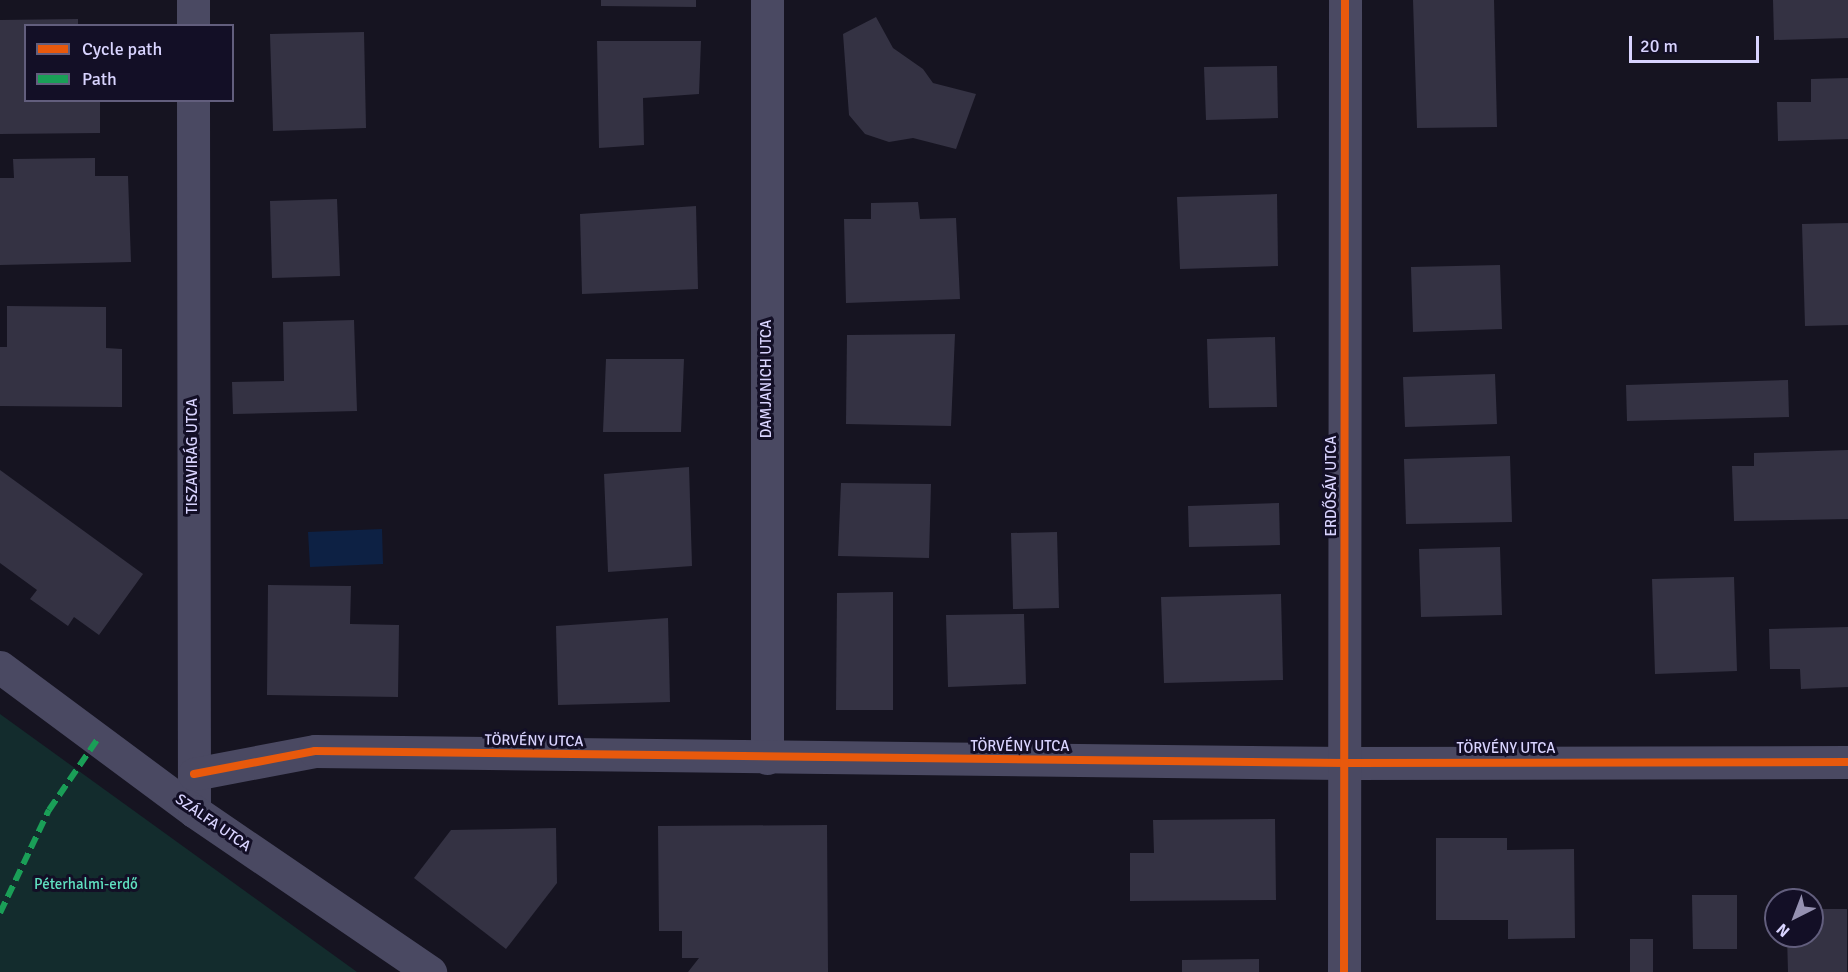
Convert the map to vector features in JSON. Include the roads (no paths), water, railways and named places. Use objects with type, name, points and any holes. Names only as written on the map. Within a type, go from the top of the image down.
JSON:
[{"type":"street","points":[[193,0],[193,24]]},
{"type":"street","name":"DAMJANICH UTCA","points":[[766,758],[767,0]]},
{"type":"street","name":"ERDŐSÁV UTCA","points":[[1344,972],[1345,0]]},
{"type":"street","name":"TISZAVIRÁG UTCA","points":[[193,102],[194,811]]},
{"type":"street","name":"SZÁLFA UTCA","points":[[0,667],[194,811],[430,972]]},
{"type":"street","name":"TÖRVÉNY UTCA","points":[[194,774],[315,751],[1346,763],[1848,762]]},
{"type":"water","points":[[382,529],[383,564],[310,567],[308,532]]},
{"type":"park label","name":"Péterhalmi-erdő","points":[[86,885]]}]
